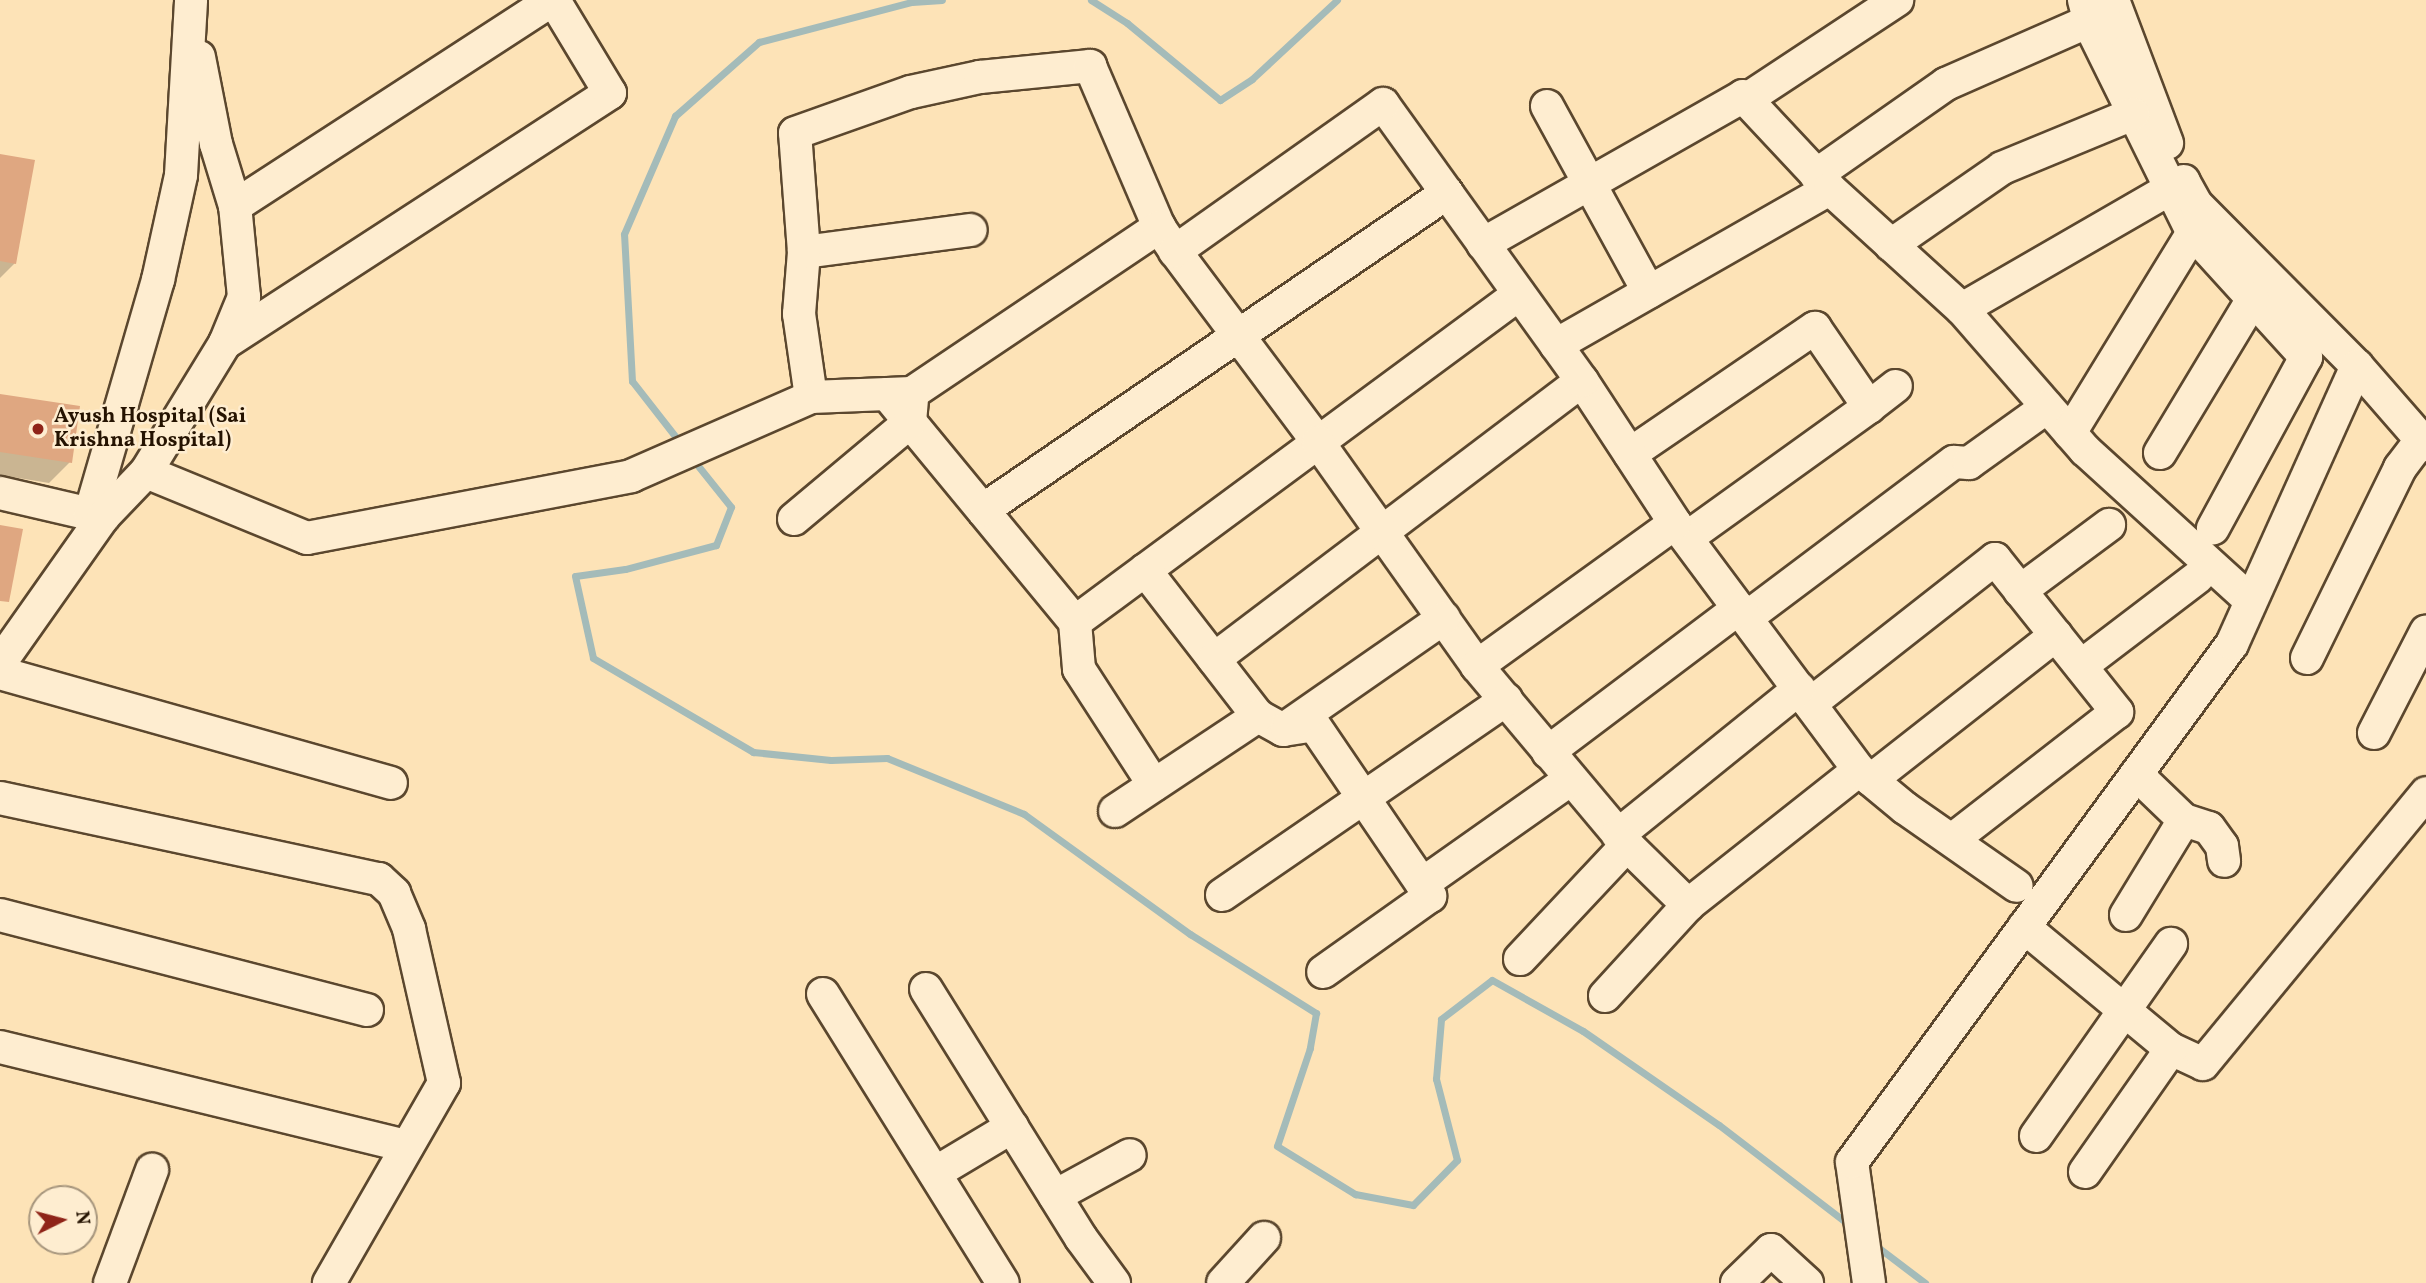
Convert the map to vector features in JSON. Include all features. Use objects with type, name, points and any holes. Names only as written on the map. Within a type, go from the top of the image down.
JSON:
[{"type":"street","points":[[0,663],[96,515],[146,472],[225,343],[244,296],[234,206],[216,144],[192,0]]},
{"type":"street","points":[[96,515],[158,280],[181,175],[192,0]]},
{"type":"street","points":[[225,343],[610,93],[553,0],[507,12],[234,206]]},
{"type":"street","points":[[1746,99],[1896,0]]},
{"type":"street","points":[[2103,12],[2133,114],[2199,223],[2253,299],[2306,357],[2213,528]]},
{"type":"street","points":[[1556,345],[1649,292],[1823,182],[1946,84],[2083,24],[2103,12]]},
{"type":"street","points":[[2103,12],[2176,185]]},
{"type":"street","points":[[811,397],[799,314],[804,251],[795,133],[911,92],[980,77],[1090,66],[1167,239],[1318,442],[1477,666],[1623,840],[1688,905]]},
{"type":"street","points":[[1483,244],[1743,96],[1823,182],[1962,309],[2070,433],[2251,601]]},
{"type":"street","points":[[794,519],[903,403],[1384,104],[1582,381],[1681,531],[1865,775],[2017,886]]},
{"type":"street","points":[[1547,106],[1649,292]]},
{"type":"street","points":[[1891,245],[2002,168],[2133,114]]},
{"type":"street","points":[[1962,309],[2176,185]]},
{"type":"street","points":[[983,510],[1447,193]]},
{"type":"street","points":[[2199,223],[2357,366],[2421,454],[2307,658]]},
{"type":"street","points":[[2070,433],[2199,223]]},
{"type":"street","points":[[804,251],[971,230]]},
{"type":"street","points":[[1075,622],[1519,294]]},
{"type":"street","points":[[2160,453],[2253,299]]},
{"type":"street","points":[[1630,454],[1815,328],[1869,407]]},
{"type":"street","points":[[1870,1283],[1852,1162],[2232,644],[2357,366]]},
{"type":"street","points":[[1214,659],[1582,381]]},
{"type":"street","points":[[1477,666],[1869,407],[1896,386]]},
{"type":"street","points":[[146,472],[307,538],[631,476],[717,441],[811,397],[903,403],[983,510],[1075,622],[1079,669],[1154,785]]},
{"type":"street","points":[[1548,752],[1954,462],[1969,463],[2048,407]]},
{"type":"street","points":[[0,493],[96,515]]},
{"type":"street","points":[[2020,591],[2109,525]]},
{"type":"street","points":[[1520,959],[1623,840],[1805,697],[1995,559],[2117,712],[1953,839]]},
{"type":"street","points":[[1145,570],[1214,659],[1271,723],[1314,724],[1430,896],[1322,972]]},
{"type":"street","points":[[2081,666],[2198,577]]},
{"type":"street","points":[[1115,811],[1154,785],[1271,723],[1444,618]]},
{"type":"street","points":[[2375,733],[2426,632]]},
{"type":"street","points":[[1605,996],[1688,905],[2056,635]]},
{"type":"street","points":[[0,673],[391,783]]},
{"type":"street","points":[[1222,895],[1506,700]]},
{"type":"street","points":[[2136,774],[2184,820],[2209,828],[2222,846],[2224,861]]},
{"type":"street","points":[[1422,884],[1571,779]]},
{"type":"street","points":[[2024,927],[2171,1049],[2203,1064],[2426,793]]},
{"type":"street","points":[[0,798],[379,879],[394,893],[409,929],[444,1083],[329,1283]]},
{"type":"street","points":[[2126,915],[2184,820]]},
{"type":"street","points":[[0,915],[367,1010]]},
{"type":"street","points":[[2036,1136],[2171,944]]},
{"type":"street","points":[[926,989],[1055,1196],[1114,1283]]},
{"type":"street","points":[[823,994],[1003,1283]]},
{"type":"street","points":[[0,1047],[408,1146]]},
{"type":"street","points":[[2085,1172],[2171,1049]]},
{"type":"street","points":[[934,1173],[1012,1127]]},
{"type":"street","points":[[1055,1196],[1130,1155]]},
{"type":"street","points":[[110,1283],[152,1170]]},
{"type":"street","points":[[1223,1283],[1264,1238]]},
{"type":"street","points":[[1737,1283],[1771,1250],[1807,1283]]},
{"type":"building","points":[[0,154],[35,160],[16,264],[0,261]]},
{"type":"building","name":"Ayush Hospital (Sai Krishna Hospital)","points":[[0,394],[80,406],[72,463],[0,452]]},
{"type":"building","points":[[0,525],[23,529],[9,602],[0,601]]},
{"type":"waterway","points":[[682,445],[632,381],[624,234],[675,116],[759,42],[912,2],[942,0]]},
{"type":"waterway","points":[[1091,0],[1127,23],[1220,100],[1252,79],[1337,0]]},
{"type":"waterway","points":[[691,457],[731,507],[716,545],[625,569],[575,576],[593,658],[753,752],[831,760],[887,758],[1024,814],[1190,934],[1316,1013],[1310,1048],[1277,1146],[1355,1194],[1413,1205],[1457,1160],[1436,1079],[1441,1019],[1492,980],[1583,1031],[1719,1125],[1852,1227]]},
{"type":"waterway","points":[[1875,1245],[1925,1283]]},
{"type":"place","name":"Ayush Hospital (Sai Krishna Hospital)","points":[[38,429]]}]
